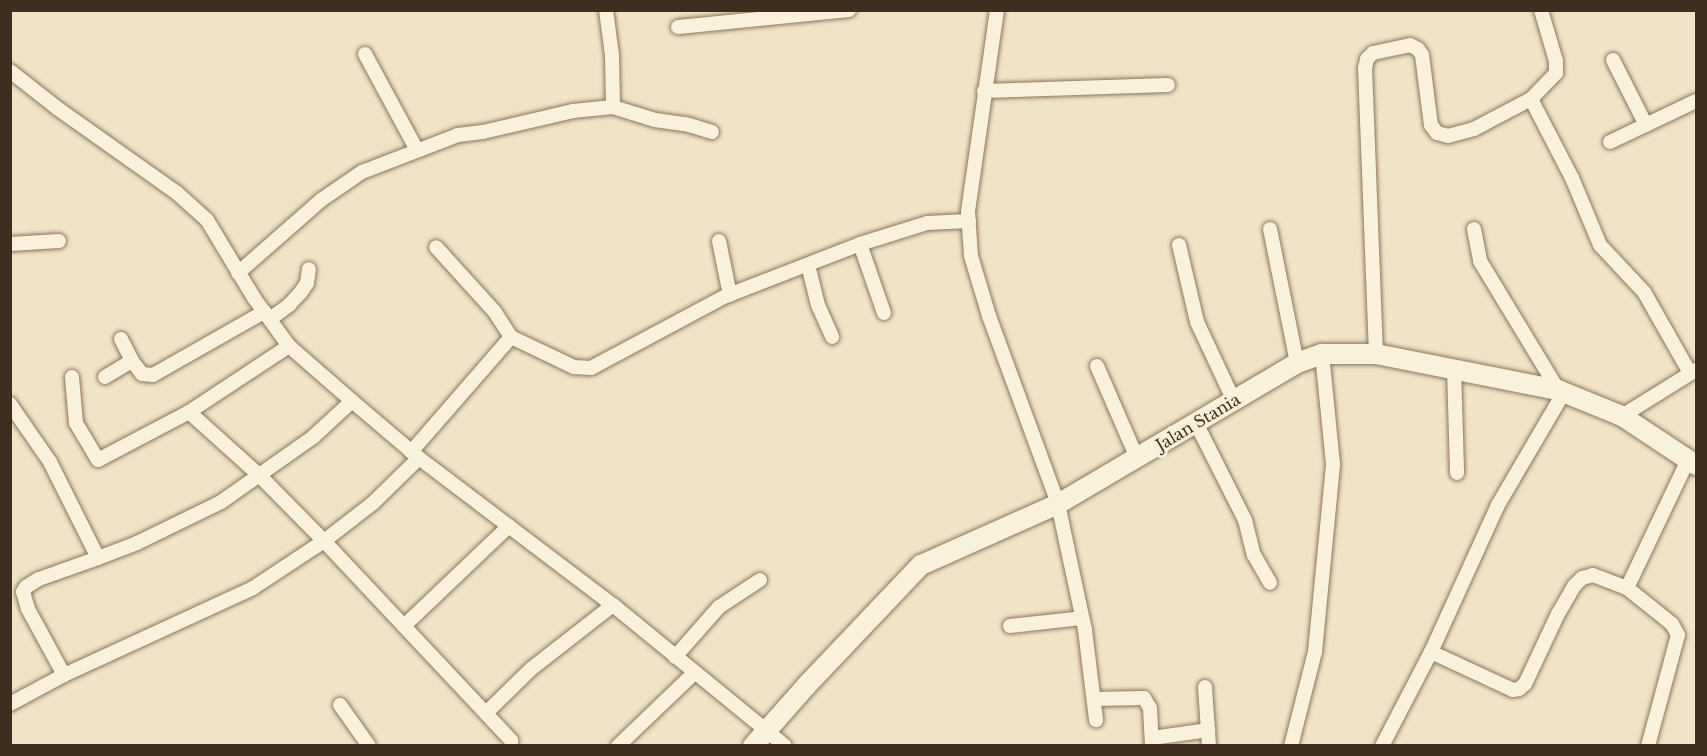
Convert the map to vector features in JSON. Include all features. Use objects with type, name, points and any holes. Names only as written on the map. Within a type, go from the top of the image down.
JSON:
[{"type":"street","points":[[606,10],[612,55],[613,107]]},
{"type":"street","points":[[678,27],[748,15],[849,10]]},
{"type":"street","points":[[998,10],[984,91],[968,212],[971,256],[978,286],[1059,504],[1082,618],[1096,720]]},
{"type":"street","points":[[1376,354],[1365,68],[1367,59],[1373,53],[1410,45],[1418,50],[1422,56],[1431,125],[1437,133],[1448,136],[1474,129],[1531,99],[1556,73],[1556,61],[1541,10]]},
{"type":"street","points":[[365,54],[417,150]]},
{"type":"street","points":[[1613,60],[1646,125]]},
{"type":"street","points":[[10,72],[177,193],[207,220],[238,273],[289,346],[352,401],[415,455],[613,605],[694,673],[760,739],[785,746]]},
{"type":"street","points":[[984,91],[1168,85]]},
{"type":"street","points":[[1531,99],[1572,178],[1600,245],[1644,292],[1693,371],[1622,417]]},
{"type":"street","points":[[1610,142],[1696,101]]},
{"type":"street","points":[[238,273],[348,179],[458,135],[483,132],[573,111],[613,107],[655,120],[689,125],[712,132]]},
{"type":"street","points":[[436,247],[494,311],[511,337],[574,367],[591,368],[730,295],[860,244],[927,224],[969,220]]},
{"type":"street","points":[[1270,229],[1297,363]]},
{"type":"street","points":[[1382,746],[1431,652],[1498,505],[1561,391],[1480,261],[1474,229]]},
{"type":"street","points":[[719,240],[730,295]]},
{"type":"street","points":[[10,244],[59,241]]},
{"type":"street","points":[[860,244],[884,313]]},
{"type":"street","points":[[1179,245],[1197,322],[1234,400]]},
{"type":"street","points":[[808,265],[818,305],[832,337]]},
{"type":"street","points":[[121,339],[132,361],[142,374],[153,375],[289,305],[307,283],[309,269]]},
{"type":"street","points":[[10,704],[64,675],[253,588],[324,541],[373,503],[511,337]]},
{"type":"street","points":[[72,377],[76,423],[98,460],[189,412],[289,346]]},
{"type":"street","points":[[1291,746],[1315,652],[1333,464],[1322,354]]},
{"type":"street","name":"Jalan Stania","points":[[760,739],[806,686],[921,565],[1059,504],[1297,363],[1322,354],[1376,354],[1561,391],[1622,417],[1692,463]]},
{"type":"street","points":[[105,377],[132,361]]},
{"type":"street","points":[[1097,366],[1137,458]]},
{"type":"street","points":[[1454,369],[1457,473]]},
{"type":"street","points":[[64,675],[28,609],[23,592],[39,579],[98,558],[188,519],[260,476],[313,437],[352,401]]},
{"type":"street","points":[[10,404],[50,462],[98,558]]},
{"type":"street","points":[[189,412],[260,476],[324,541],[512,741]]},
{"type":"street","points":[[1196,423],[1245,520],[1254,555],[1270,583]]},
{"type":"street","points":[[1627,588],[1692,463]]},
{"type":"street","points":[[404,626],[509,526]]},
{"type":"street","points":[[1431,652],[1513,690],[1519,689],[1525,684],[1558,614],[1574,586],[1582,578],[1593,575],[1627,588],[1677,628],[1678,635],[1648,746]]},
{"type":"street","points":[[675,657],[719,607],[760,580]]},
{"type":"street","points":[[486,713],[531,669],[613,605]]},
{"type":"street","points":[[1010,626],[1082,618]]},
{"type":"street","points":[[618,746],[694,673]]},
{"type":"street","points":[[1205,687],[1209,746]]},
{"type":"street","points":[[1094,699],[1144,698],[1150,708],[1152,742],[1208,730]]},
{"type":"street","points":[[340,705],[369,746]]}]
